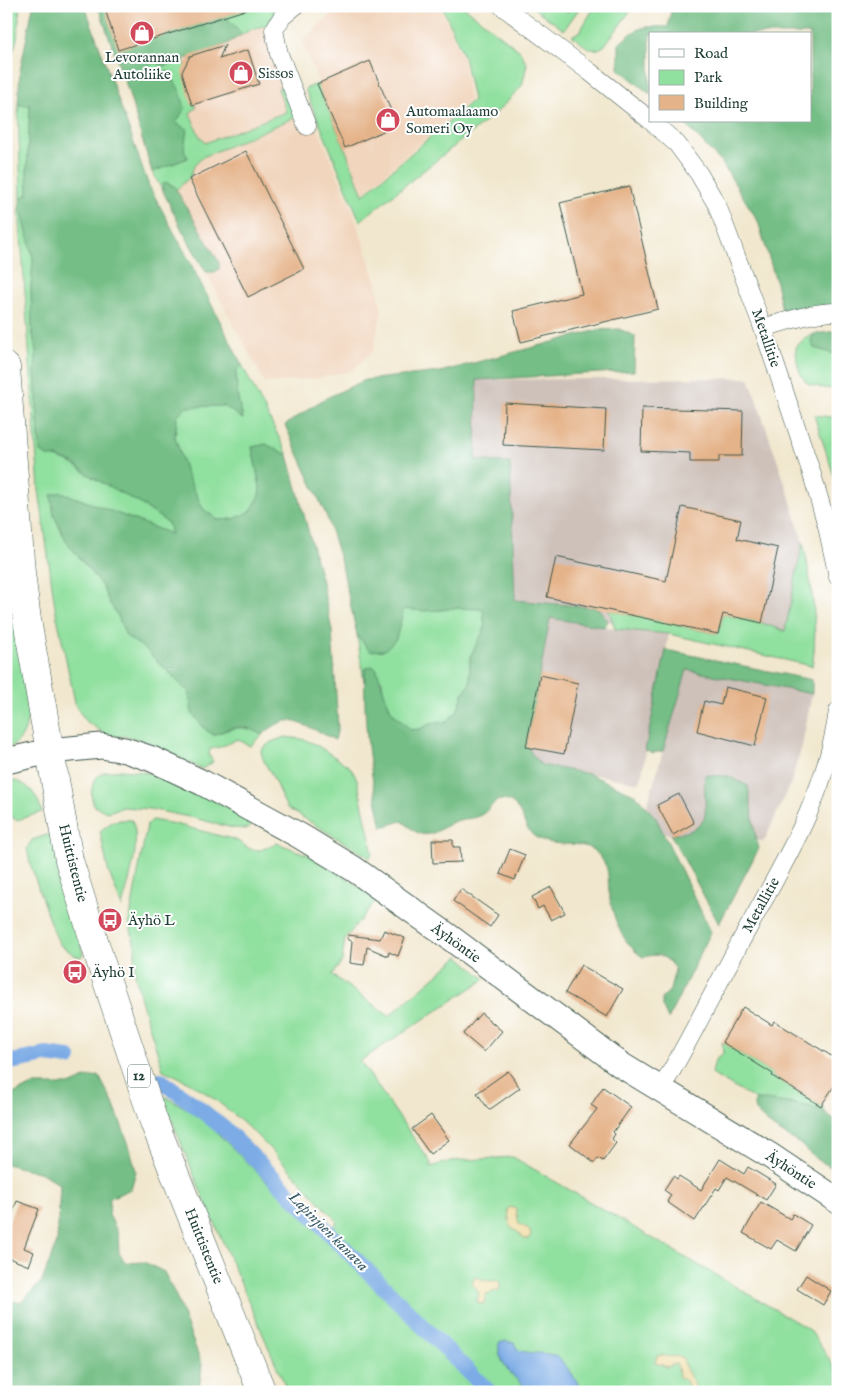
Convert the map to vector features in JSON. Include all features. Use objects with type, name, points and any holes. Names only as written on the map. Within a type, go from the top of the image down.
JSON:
[{"type":"highway","name":"Huittistentie","points":[[6,367],[21,573],[27,620],[69,860],[154,1122],[262,1392]]},
{"type":"main road","name":"Äyhöntie","points":[[6,761],[50,751],[101,746],[125,750],[152,759],[203,783],[300,836],[354,870],[448,936],[621,1065],[769,1155],[838,1201]]},
{"type":"street","points":[[295,6],[282,17],[274,30],[279,54],[307,126]]},
{"type":"street","name":"Metallitie","points":[[502,6],[649,119]]},
{"type":"street","name":"Metallitie","points":[[652,122],[677,144],[699,174],[717,206],[763,328],[811,471],[827,526],[838,577]]},
{"type":"street","points":[[763,328],[802,317],[838,312]]},
{"type":"street","name":"Metallitie","points":[[661,1089],[789,854],[811,809],[822,783],[834,738],[838,711]]},
{"type":"shaded area","points":[[341,6],[440,6],[463,60],[469,101],[363,193],[302,41]]},
{"type":"shaded area","points":[[267,25],[312,115],[352,209],[376,281],[382,311],[373,351],[351,371],[313,379],[265,383],[152,172],[199,154],[171,63],[225,45],[252,29]]},
{"type":"shaded area","points":[[749,378],[803,542],[809,572],[814,619],[815,649],[812,666],[669,634],[640,783],[524,762],[550,617],[615,629],[662,633],[515,601],[510,463],[476,461],[476,380]]},
{"type":"shaded area","points":[[687,669],[812,694],[802,746],[790,785],[764,841],[671,835],[642,823]]},
{"type":"green space","points":[[6,6],[20,6],[17,39],[12,55],[6,59]]},
{"type":"green space","points":[[33,6],[85,6],[149,186],[242,365],[236,371],[237,395],[243,419],[224,406],[186,407],[177,416],[175,437],[186,473],[203,509],[218,520],[234,519],[251,511],[259,497],[260,487],[252,447],[266,444],[288,455],[323,586],[332,631],[338,727],[335,740],[311,728],[291,721],[279,723],[262,735],[244,727],[233,728],[214,735],[206,730],[192,713],[189,693],[144,648],[126,636],[102,586],[66,541],[54,515],[51,495],[61,492],[171,534],[168,523],[141,504],[92,477],[73,463],[56,457],[48,457],[40,451],[35,372],[36,351],[32,329],[31,288],[33,258],[22,212],[19,208],[21,198],[28,194],[30,105],[18,105],[20,71]]},
{"type":"green space","points":[[98,6],[225,16],[243,34],[225,45],[165,66],[154,62],[146,68],[154,71],[169,72],[180,91],[185,108],[176,123],[187,129],[184,150],[188,158],[152,172],[127,87]]},
{"type":"green space","points":[[257,6],[297,6],[267,25],[252,29],[243,34],[225,16]]},
{"type":"green space","points":[[442,6],[463,6],[520,51],[527,64],[522,86],[496,113],[360,221],[305,89],[317,84],[363,195],[473,100],[464,57]]},
{"type":"green space","points":[[531,6],[560,6],[568,12],[573,6],[581,6],[564,30]]},
{"type":"green space","points":[[595,6],[634,6],[605,45],[592,49],[572,36],[580,31]]},
{"type":"green space","points":[[668,6],[838,6],[838,305],[782,310],[775,278],[758,221],[722,163],[683,122],[812,122],[812,32],[649,32],[649,93],[619,69],[619,44],[641,28],[668,27],[671,11]]},
{"type":"green space","points":[[184,59],[196,108],[190,113],[199,135],[205,143],[286,112],[278,88],[286,86],[296,117],[203,157],[194,166],[190,177],[176,190],[174,186],[163,185],[163,191],[152,172],[188,158],[184,151],[186,129],[175,123],[181,113],[169,72],[145,68],[154,62],[165,66]]},
{"type":"green space","points":[[30,104],[28,194],[21,198],[18,105]]},
{"type":"green space","points":[[165,182],[174,186],[219,262],[219,269],[215,272],[206,272],[182,230],[163,191],[163,184]]},
{"type":"green space","points":[[19,208],[22,212],[33,258],[31,288],[32,329],[36,351],[35,372],[40,451],[73,464],[92,477],[141,504],[168,523],[171,534],[61,492],[54,515],[66,541],[102,586],[126,636],[144,648],[189,693],[192,713],[206,730],[214,735],[227,730],[244,728],[262,735],[250,746],[237,739],[224,746],[210,749],[209,755],[213,762],[202,769],[145,741],[105,734],[86,721],[76,707],[55,607],[39,490]]},
{"type":"green space","points":[[619,329],[635,336],[634,371],[477,380],[476,460],[510,463],[515,600],[598,608],[608,621],[604,627],[550,618],[527,745],[541,765],[589,774],[636,795],[656,818],[711,932],[668,1019],[662,1006],[662,998],[670,990],[675,969],[662,956],[643,957],[629,945],[619,929],[613,910],[606,866],[592,849],[576,844],[547,842],[537,838],[532,835],[518,809],[505,800],[498,801],[478,816],[459,820],[432,834],[418,833],[402,821],[382,827],[368,749],[365,669],[371,666],[376,668],[390,708],[411,730],[420,729],[430,724],[446,722],[457,712],[463,694],[470,683],[470,657],[485,628],[483,609],[454,608],[424,611],[404,609],[396,639],[385,650],[370,651],[357,635],[342,566],[327,517],[285,425],[322,400],[365,380],[440,372],[598,330]]},
{"type":"green space","points":[[838,331],[838,355],[814,348],[811,341],[814,334]]},
{"type":"green space","points":[[814,334],[811,341],[814,348],[838,355],[838,390],[809,384],[800,373],[796,347],[804,339]]},
{"type":"green space","points":[[242,365],[288,455],[252,447],[260,487],[259,497],[251,511],[234,519],[218,520],[203,509],[186,473],[175,437],[177,416],[186,407],[224,405],[243,419],[237,395],[236,371]]},
{"type":"green space","points":[[814,415],[838,418],[838,488]]},
{"type":"green space","points":[[6,473],[28,715],[26,726],[20,739],[7,749]]},
{"type":"green space","points":[[803,542],[814,619],[815,635],[812,666],[669,634],[615,629],[609,610],[718,634],[723,614],[762,623],[785,631]]},
{"type":"green space","points":[[454,608],[483,609],[485,628],[470,657],[470,683],[463,694],[457,712],[446,722],[430,724],[420,729],[411,730],[392,712],[383,691],[382,680],[365,669],[364,682],[357,635],[370,651],[400,617],[403,609],[441,610]]},
{"type":"green space","points":[[666,650],[812,680],[812,694],[687,670],[663,751],[653,753],[645,750]]},
{"type":"green space","points":[[285,737],[302,739],[315,744],[350,767],[357,779],[371,844],[372,854],[370,858],[287,808],[261,750],[271,742]]},
{"type":"green space","points":[[121,770],[143,772],[175,780],[239,814],[252,825],[246,829],[233,828],[149,809],[124,807],[107,812],[94,806],[92,802],[92,786],[97,777],[105,772]]},
{"type":"green space","points":[[705,775],[728,776],[748,786],[756,840],[759,848],[719,924],[671,835],[686,832],[702,823],[705,808]]},
{"type":"green space","points":[[6,780],[20,782],[30,789],[37,799],[42,812],[17,820],[11,817],[6,808]]},
{"type":"green space","points":[[132,820],[136,840],[133,864],[122,907],[108,870],[100,831],[112,822]]},
{"type":"green space","points":[[152,820],[236,840],[250,849],[261,850],[277,843],[311,856],[378,898],[345,939],[342,961],[332,975],[389,1016],[459,956],[485,979],[360,1061],[431,1163],[430,1167],[451,1161],[513,1157],[810,1330],[838,1373],[838,1392],[288,1392],[195,1178],[162,1095],[205,1121],[268,1183],[320,1230],[328,1240],[337,1221],[271,1150],[235,1116],[197,1087],[163,1070],[141,1000],[135,974],[135,946],[129,922],[147,825]]},
{"type":"green space","points":[[59,831],[83,954],[81,957],[76,956],[60,945],[50,923],[30,863],[27,848],[32,840]]},
{"type":"green space","points":[[722,1042],[821,1106],[829,1117],[822,1111],[792,1103],[756,1100],[712,1074],[715,1060],[723,1054]]},
{"type":"green space","points":[[99,1076],[113,1103],[128,1142],[136,1171],[131,1189],[110,1198],[109,1215],[118,1233],[119,1253],[126,1263],[144,1262],[164,1272],[176,1296],[202,1365],[199,1389],[195,1392],[120,1392],[112,1389],[88,1392],[6,1392],[6,1303],[22,1301],[42,1281],[57,1242],[60,1185],[42,1173],[6,1164],[6,1097],[33,1085],[69,1085],[85,1078]]},
{"type":"green space","points":[[756,1100],[813,1107],[838,1121],[838,1171],[815,1158],[800,1144],[772,1127],[755,1111],[754,1104]]},
{"type":"sand","points":[[510,1207],[516,1209],[519,1224],[529,1229],[531,1235],[528,1239],[524,1239],[510,1227],[508,1210]]},
{"type":"sand","points":[[475,1277],[489,1281],[499,1281],[499,1290],[486,1294],[484,1304],[477,1303],[479,1292],[472,1284]]},
{"type":"sand","points":[[657,1356],[683,1358],[696,1392],[689,1392],[687,1382],[679,1377],[676,1364],[668,1367],[655,1363]]},
{"type":"water","points":[[506,1341],[514,1343],[518,1350],[549,1354],[557,1357],[570,1371],[583,1392],[531,1392],[504,1364],[499,1350],[499,1343]]},
{"type":"building","name":"Levorannan Autoliike","points":[[104,6],[248,6],[248,9],[118,50]]},
{"type":"building","points":[[225,45],[219,59],[248,50],[259,84],[192,105],[182,72],[190,56]]},
{"type":"building","points":[[370,61],[397,125],[345,148],[317,84]]},
{"type":"building","points":[[246,151],[304,269],[248,297],[189,179]]},
{"type":"building","points":[[629,186],[658,309],[521,342],[513,311],[582,294],[560,203]]},
{"type":"building","points":[[505,403],[606,409],[604,450],[503,445]]},
{"type":"building","points":[[642,408],[743,411],[742,456],[719,456],[719,462],[690,462],[690,453],[641,451]]},
{"type":"building","points":[[682,507],[741,520],[737,539],[778,548],[762,623],[723,614],[718,634],[547,597],[556,557],[666,581]]},
{"type":"building","points":[[540,675],[578,683],[564,754],[526,747]]},
{"type":"building","points":[[725,687],[767,697],[755,746],[697,731],[704,701],[721,705]]},
{"type":"building","points":[[679,794],[694,823],[673,835],[657,805]]},
{"type":"building","points":[[432,840],[453,840],[453,847],[460,847],[461,862],[433,863]]},
{"type":"building","points":[[510,849],[525,855],[515,880],[500,874]]},
{"type":"building","points":[[551,887],[565,913],[551,920],[543,906],[538,909],[532,897]]},
{"type":"building","points":[[461,889],[498,915],[490,927],[453,901]]},
{"type":"building","points":[[384,930],[405,938],[398,956],[389,952],[388,956],[367,947],[364,965],[350,963],[352,941],[347,939],[348,935],[380,939]]},
{"type":"building","points":[[581,965],[623,989],[607,1017],[565,993]]},
{"type":"building","points":[[743,1007],[772,1025],[774,1021],[838,1060],[838,1080],[821,1106],[722,1042]]},
{"type":"building","points":[[481,1013],[502,1031],[484,1052],[463,1034]]},
{"type":"building","points":[[508,1071],[520,1088],[489,1110],[477,1093]]},
{"type":"building","points":[[603,1087],[631,1107],[613,1132],[615,1134],[612,1139],[616,1143],[603,1161],[598,1158],[594,1163],[570,1144],[597,1109],[591,1105]]},
{"type":"building","points":[[431,1115],[449,1140],[430,1154],[412,1129]]},
{"type":"building","points":[[720,1159],[744,1174],[748,1167],[776,1184],[766,1200],[727,1177],[719,1190],[716,1188],[695,1221],[667,1202],[671,1195],[664,1190],[673,1176],[677,1179],[679,1176],[701,1190]]},
{"type":"building","points":[[17,1201],[39,1209],[24,1248],[34,1252],[29,1266],[6,1257],[6,1229]]},
{"type":"building","points":[[761,1202],[790,1219],[793,1214],[811,1225],[796,1251],[777,1240],[771,1249],[743,1233]]},
{"type":"building","points":[[806,1275],[831,1291],[823,1305],[797,1289]]},
{"type":"waterway","name":"Lapinjoen kanava","points":[[6,1063],[46,1055],[69,1058]]},
{"type":"waterway","name":"Lapinjoen kanava","points":[[160,1080],[227,1131],[489,1392]]},
{"type":"place","name":"Levorannan Autoliike","points":[[142,33]]},
{"type":"place","name":"Sissos","points":[[241,73]]},
{"type":"place","name":"Automaalaamo Someri Oy","points":[[388,120]]},
{"type":"place","name":"Äyhö L","points":[[110,920]]},
{"type":"place","name":"Äyhö I","points":[[75,972]]}]
